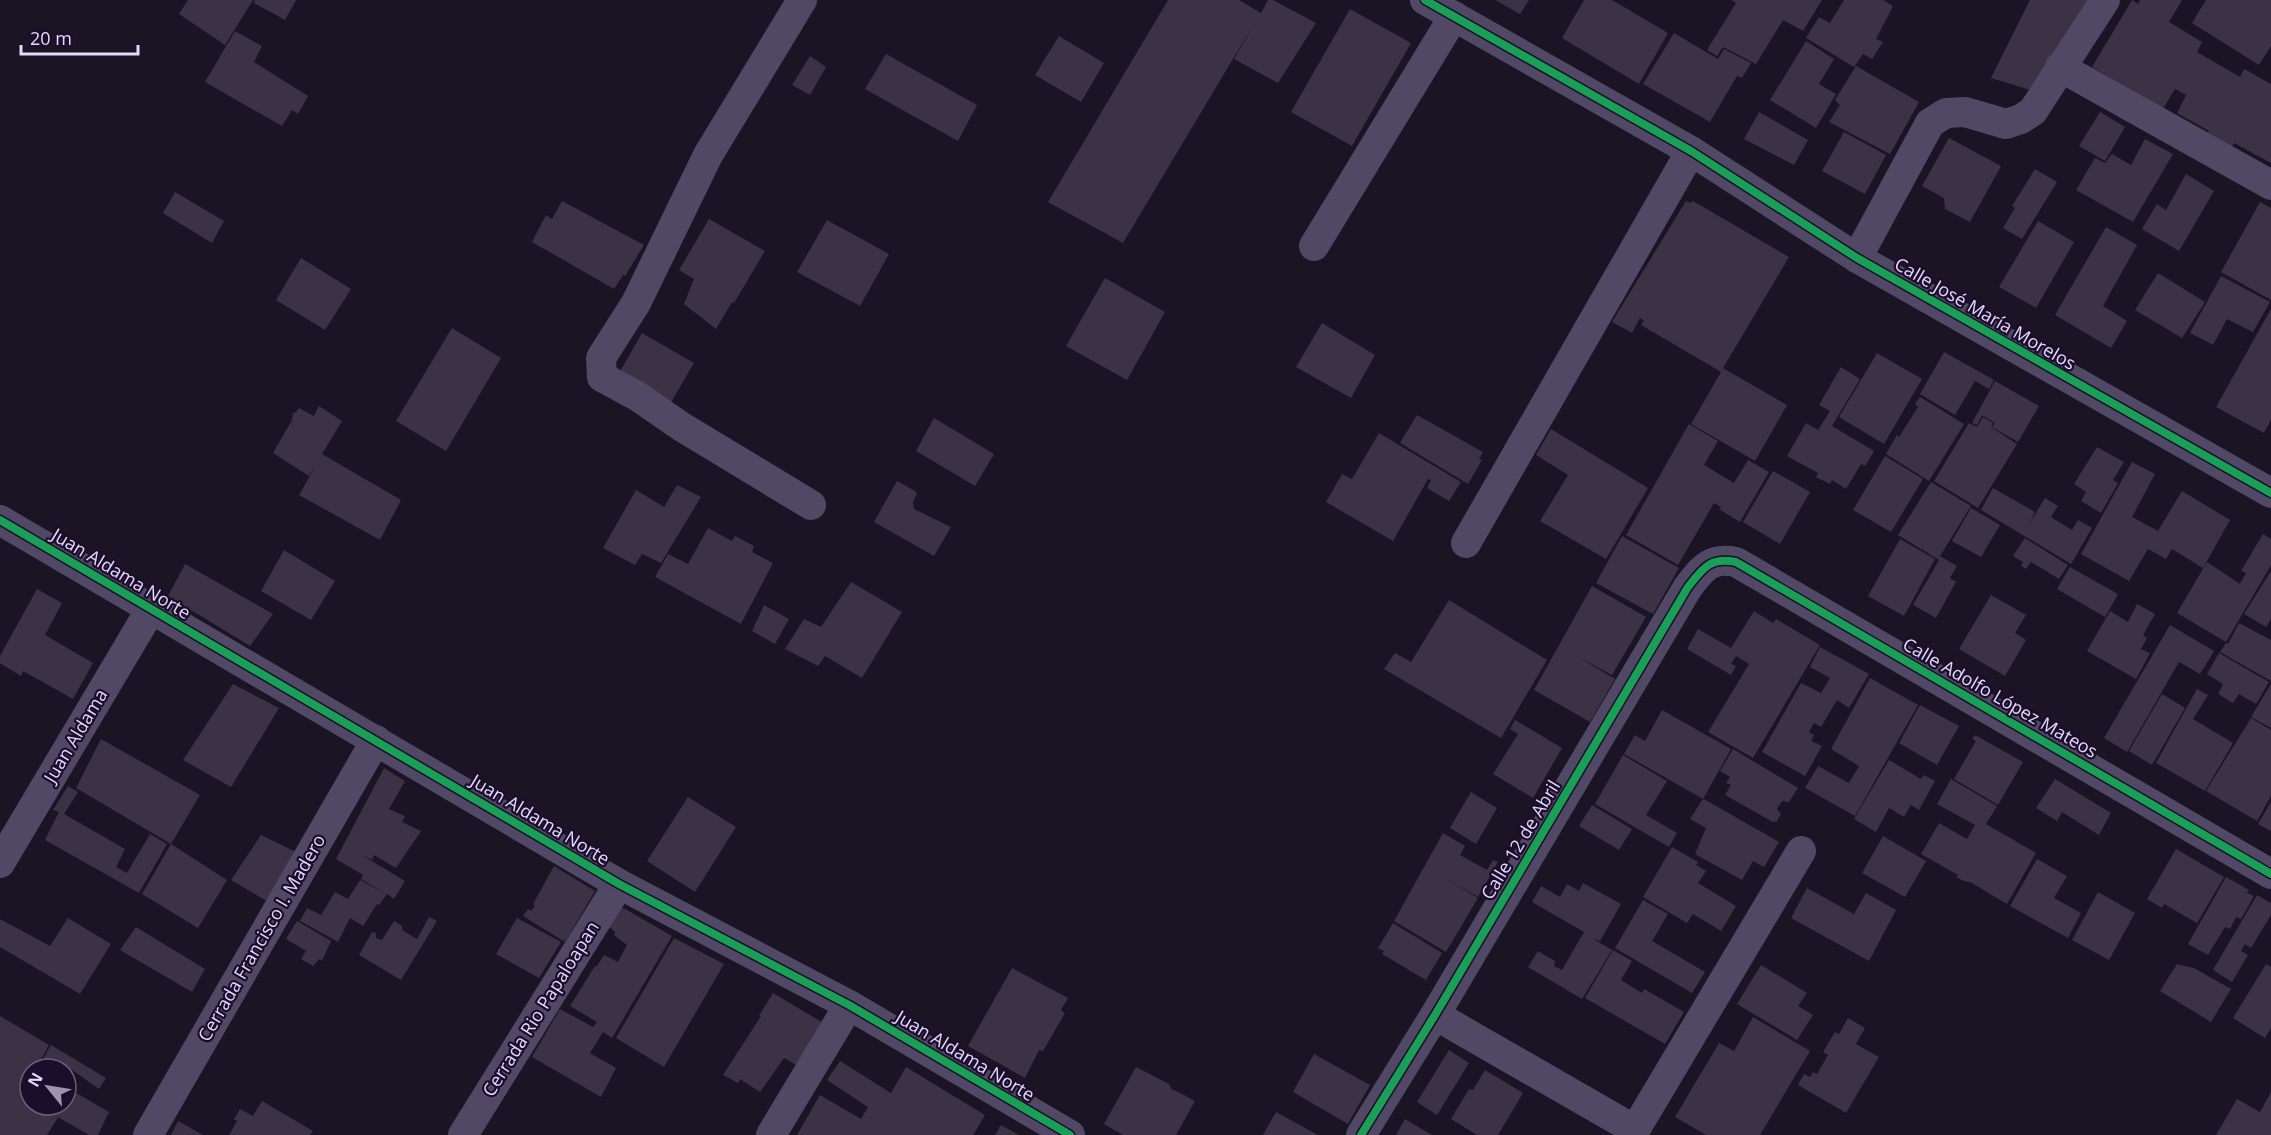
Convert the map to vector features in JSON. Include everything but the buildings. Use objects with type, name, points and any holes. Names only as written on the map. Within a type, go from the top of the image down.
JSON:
[{"type":"street","points":[[802,0],[708,155],[636,303],[601,358],[603,377],[811,505]]},
{"type":"street","name":"Calle José María Morelos","points":[[1425,0],[1691,151],[1857,258],[2271,494]]},
{"type":"street","points":[[1857,258],[1930,123],[1946,114],[1965,112],[2006,124],[2021,119],[2033,111],[2105,0]]},
{"type":"street","points":[[1314,246],[1454,16]]},
{"type":"street","points":[[2060,68],[2271,185]]},
{"type":"street","points":[[1466,543],[1691,151]]},
{"type":"street","name":"Juan Aldama Norte","points":[[0,520],[619,884],[849,1005],[1070,1135]]},
{"type":"street","name":"Calle Adolfo López Mateos","points":[[1710,562],[1725,560],[1736,562],[2271,874]]},
{"type":"street","name":"Calle 12 de Abril","points":[[1361,1135],[1435,1015],[1688,587],[1710,562]]},
{"type":"street","name":"Juan Aldama","points":[[4,848],[151,609]]},
{"type":"street","name":"Cerrada Francisco I. Madero","points":[[148,1135],[376,740]]},
{"type":"street","points":[[1435,1015],[1635,1130],[1801,851]]},
{"type":"street","name":"Cerrada Rio Papaloapan","points":[[463,1135],[619,884]]},
{"type":"street","points":[[771,1135],[849,1005]]},
{"type":"cycle path","points":[[1425,0],[1691,151],[1857,258],[2271,493]]},
{"type":"cycle path","points":[[0,520],[619,884],[849,1005],[1070,1135]]},
{"type":"cycle path","points":[[1361,1135],[1435,1015],[1688,587],[1703,569],[1713,563],[1736,562],[2271,874]]}]
